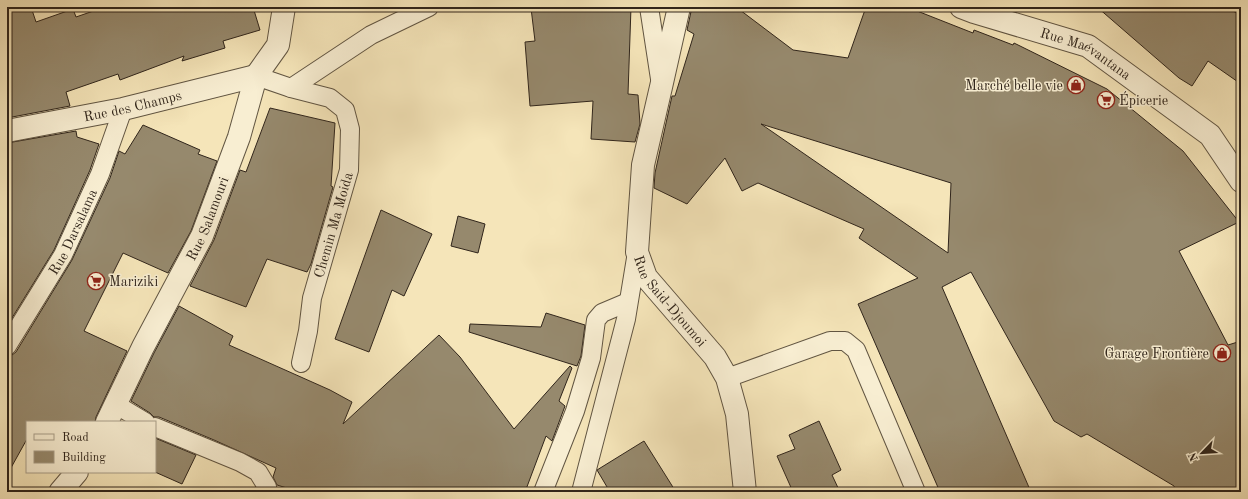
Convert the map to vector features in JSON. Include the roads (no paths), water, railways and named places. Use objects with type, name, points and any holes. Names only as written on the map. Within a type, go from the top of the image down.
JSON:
[{"type":"street","name":"Rue Salamouri","points":[[111,413],[143,347],[202,236],[239,137],[256,76],[278,45],[284,7]]},
{"type":"street","name":"Rue Said-Djoumoi","points":[[679,7],[642,165],[637,252],[646,277],[715,357],[728,378],[736,414],[745,492]]},
{"type":"street","name":"Rue Maévantana","points":[[961,7],[1088,46],[1210,135],[1241,181]]},
{"type":"street","name":"Rue des Champs","points":[[7,131],[123,109],[256,76]]},
{"type":"street","points":[[60,492],[76,473]]},
{"type":"lane","points":[[291,88],[371,35],[429,7]]},
{"type":"lane","points":[[649,7],[661,87]]},
{"type":"lane","name":"Chemin Ma Moida","points":[[256,76],[291,88],[330,98],[345,110],[350,129],[349,170],[312,298],[308,331],[300,363]]},
{"type":"lane","name":"Rue Darsalama","points":[[7,346],[63,255],[100,174],[123,109]]},
{"type":"lane","points":[[581,492],[626,319],[637,252]]},
{"type":"lane","points":[[543,492],[575,411],[589,366],[596,320],[602,313],[628,302]]},
{"type":"lane","points":[[728,378],[830,342],[845,341],[856,350],[916,492]]},
{"type":"lane","points":[[111,413],[141,421]]},
{"type":"lane","points":[[156,427],[240,462],[258,472],[267,487],[268,492]]},
{"type":"place","name":"Marché belle vie","points":[[1076,85]]},
{"type":"place","name":"Épicerie","points":[[1106,100]]},
{"type":"place","name":"Mariziki","points":[[96,281]]},
{"type":"place","name":"Garage Frontière","points":[[1222,353]]}]
